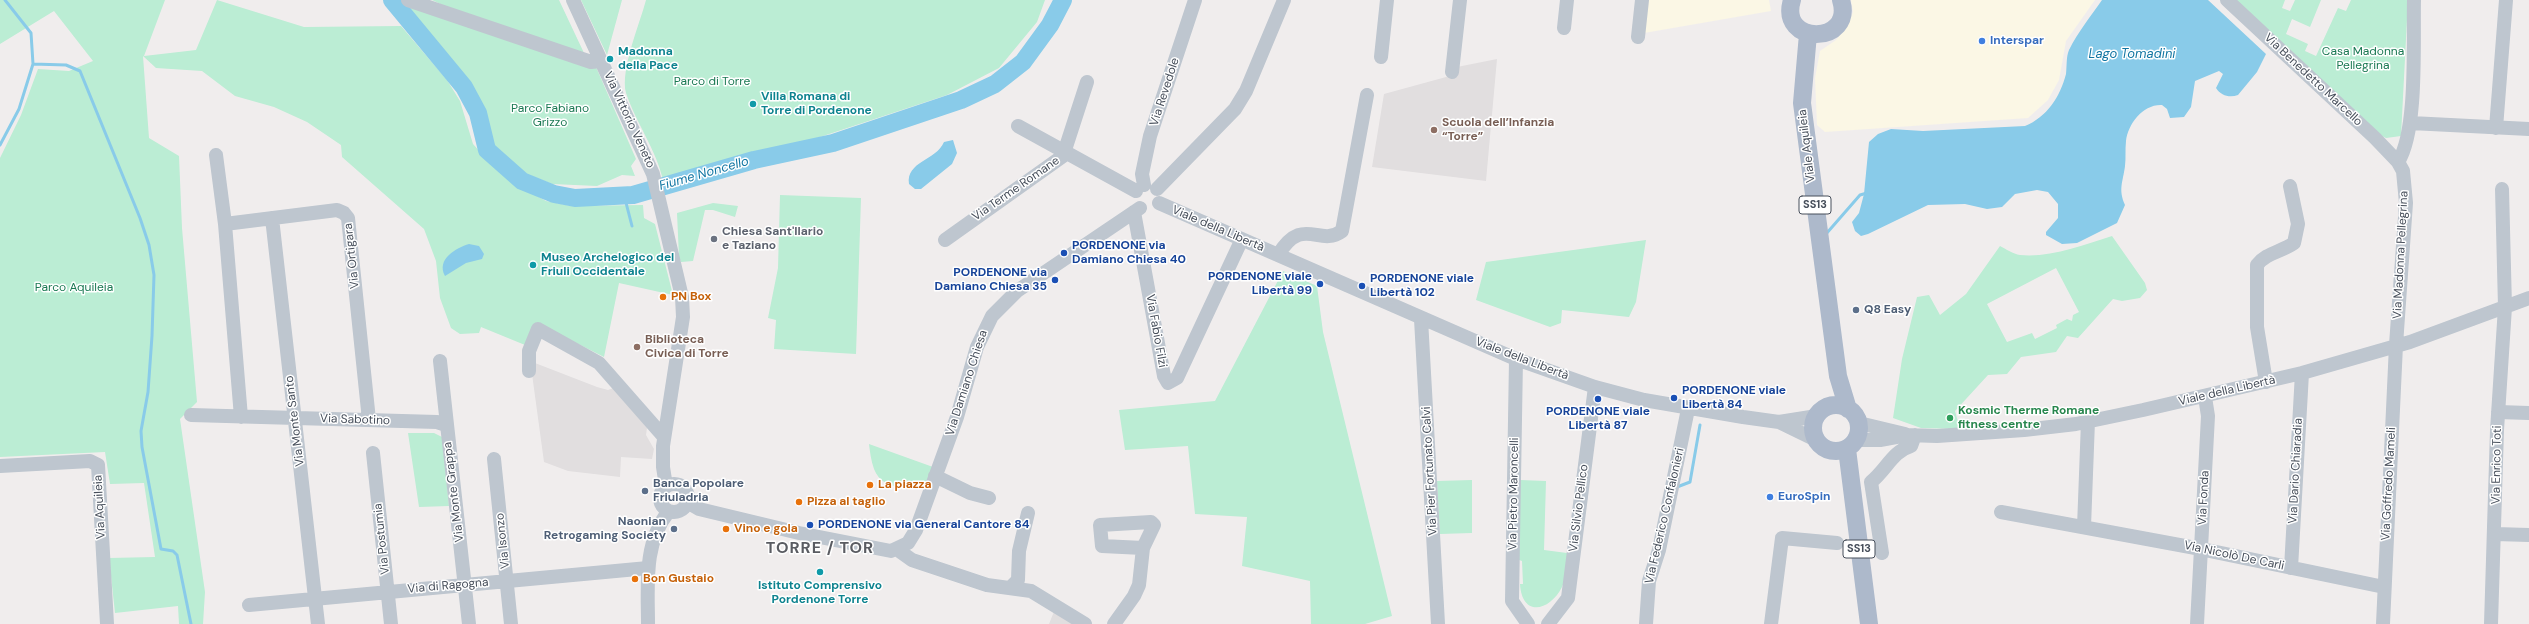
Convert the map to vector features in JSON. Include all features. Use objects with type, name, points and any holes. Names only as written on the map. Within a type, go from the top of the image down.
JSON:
[{"type":"main road","points":[[1792,0],[1790,9],[1793,20],[1801,30],[1808,34],[1823,34],[1837,26],[1842,12],[1841,0]]},
{"type":"main road","name":"Viale Aquileia","points":[[1808,34],[1802,103],[1838,376],[1843,435]]},
{"type":"main road","name":"SS13","points":[[1838,376],[1814,428],[1843,435],[1869,624]]},
{"type":"main road","points":[[1820,413],[1839,406],[1843,435]]},
{"type":"street","name":"Via Vittorio Veneto","points":[[408,0],[591,62],[601,61]]},
{"type":"street","name":"Via Vittorio Veneto","points":[[573,0],[653,174],[659,205],[682,297],[683,317],[664,438],[663,467],[666,486],[660,494],[660,500],[664,509],[669,511]]},
{"type":"street","name":"Via Revedole","points":[[1138,210],[1135,200],[1149,192],[1142,174],[1150,136],[1195,0]]},
{"type":"street","points":[[1138,210],[1150,210],[1149,192],[1235,109],[1246,91],[1284,0]]},
{"type":"street","points":[[1381,57],[1387,0]]},
{"type":"street","points":[[1452,72],[1460,0]]},
{"type":"street","points":[[1564,28],[1567,0]]},
{"type":"street","points":[[1638,37],[1642,0]]},
{"type":"street","name":"Via Benedetto Marcello","points":[[2227,0],[2398,162]]},
{"type":"street","points":[[2398,162],[2405,152],[2411,123],[2414,0]]},
{"type":"street","points":[[2496,128],[2506,0]]},
{"type":"street","name":"Via Terme Romane","points":[[945,240],[1003,197],[1058,161],[1064,152],[1087,82]]},
{"type":"street","name":"Viale della Libertà","points":[[1278,254],[1292,236],[1304,234],[1337,235],[1342,230],[1367,95]]},
{"type":"street","points":[[2411,123],[2529,129]]},
{"type":"street","name":"Viale della Libertà","points":[[1018,126],[1064,152],[1149,192],[1242,239],[1421,319],[1516,359],[1595,386],[1644,400],[1688,409],[1779,422],[1843,435],[1937,436],[2024,430],[2088,421],[2205,397],[2302,373],[2396,345],[2529,298]]},
{"type":"street","points":[[216,155],[225,224],[241,417]]},
{"type":"street","name":"Via Madonna Pellegrina","points":[[2396,345],[2406,203],[2403,171],[2398,162]]},
{"type":"street","points":[[2266,382],[2257,327],[2257,265],[2263,257],[2283,251],[2294,243],[2298,224],[2290,186]]},
{"type":"street","name":"Via Enrico Toti","points":[[2491,624],[2498,412],[2505,307],[2502,189]]},
{"type":"street","name":"Via Ortigara","points":[[225,224],[337,210],[344,213],[348,218],[369,420]]},
{"type":"street","name":"Via Fabio Filzi","points":[[1138,210],[1164,376],[1168,383],[1177,378],[1242,239]]},
{"type":"street","name":"Via Damiano Chiesa","points":[[898,550],[912,537],[957,417],[977,347],[992,316],[1018,291],[1138,210]]},
{"type":"street","name":"Via Monte Santo","points":[[272,218],[318,624]]},
{"type":"street","name":"Via Pier Fortunato Calvi","points":[[1421,319],[1438,624]]},
{"type":"street","points":[[529,371],[528,351],[538,329],[599,363],[664,438]]},
{"type":"street","name":"Via Goffredo Mameli","points":[[2383,624],[2396,345]]},
{"type":"street","name":"Via Pietro Maroncelli","points":[[1516,359],[1512,601],[1528,624]]},
{"type":"street","name":"Via Monte Grappa","points":[[440,361],[469,624]]},
{"type":"street","name":"Via Dario Chiaradia","points":[[2291,568],[2302,373]]},
{"type":"street","name":"Via Silvio Pellico","points":[[1548,624],[1568,598],[1595,386]]},
{"type":"street","name":"Via Fonda","points":[[2197,624],[2208,416],[2205,397]]},
{"type":"street","name":"Via Federico Confalonieri","points":[[1646,624],[1649,581],[1659,550],[1688,409]]},
{"type":"street","points":[[2498,412],[2529,413]]},
{"type":"street","name":"Viale della Libertà","points":[[1779,422],[1820,413]]},
{"type":"street","name":"Via Sabotino","points":[[191,415],[437,422],[446,425]]},
{"type":"street","points":[[2084,527],[2088,421]]},
{"type":"street","points":[[1882,553],[1871,482],[1896,453],[1911,446],[1911,435]]},
{"type":"street","name":"Via Postumia","points":[[373,453],[391,624]]},
{"type":"street","name":"Via Isonzo","points":[[494,459],[511,624]]},
{"type":"street","name":"Via Aquileia","points":[[0,466],[90,461],[98,465],[107,624]]},
{"type":"street","points":[[935,476],[970,493],[989,498]]},
{"type":"street","points":[[648,624],[648,568],[659,524],[669,511],[680,511],[687,502],[688,496],[682,487],[671,484],[666,486]]},
{"type":"street","points":[[687,502],[700,509],[775,528],[885,550],[898,550],[912,560],[987,585],[1012,586],[1036,593],[1085,624]]},
{"type":"street","name":"Via Nicolò De Carli","points":[[2001,512],[2201,549],[2384,587]]},
{"type":"street","points":[[1012,586],[1018,580],[1019,552],[1028,513]]},
{"type":"street","points":[[2495,534],[2529,535]]},
{"type":"street","points":[[1771,624],[1782,538],[1837,543]]},
{"type":"street","points":[[1114,624],[1134,596],[1139,585],[1143,548]]},
{"type":"street","name":"Via di Ragogna","points":[[249,605],[465,583],[507,581],[648,568]]},
{"type":"shaded area","points":[[1647,0],[1769,0],[1771,11],[1644,33]]},
{"type":"shaded area","points":[[1851,0],[2095,0],[2066,41],[2059,80],[2048,100],[2028,118],[1825,132],[1817,125],[1815,78],[1820,51],[1836,40],[1847,27],[1853,12]]},
{"type":"shaded area","name":"Scuola dell’Infanzia “Torre”","points":[[1497,59],[1486,181],[1372,167],[1384,94],[1457,74],[1457,67]]},
{"type":"shaded area","points":[[535,363],[597,387],[608,390],[616,387],[647,428],[646,435],[654,449],[652,459],[621,457],[620,477],[568,471],[544,462],[532,374]]},
{"type":"shaded area","points":[[1055,609],[1079,624],[1049,624]]},
{"type":"green space","name":"Parco Aquileia","points":[[0,0],[165,0],[144,56],[196,50],[217,0],[304,27],[401,26],[447,80],[460,101],[473,144],[492,165],[521,187],[546,201],[571,206],[643,205],[644,218],[655,224],[673,295],[619,283],[604,357],[537,323],[525,345],[481,327],[479,333],[460,334],[451,328],[440,298],[436,261],[424,229],[342,157],[341,145],[307,122],[274,107],[235,96],[202,71],[156,68],[143,56],[149,138],[179,156],[182,228],[197,402],[180,419],[205,592],[203,624],[179,624],[178,606],[115,613],[109,558],[155,557],[144,483],[110,484],[105,452],[0,457],[0,158],[21,115],[38,69],[69,71],[93,61],[54,11],[0,44]]},
{"type":"green space","points":[[432,0],[559,0],[584,53],[449,8]]},
{"type":"green space","points":[[581,0],[622,0],[607,55]]},
{"type":"green space","name":"Parco di Torre","points":[[646,0],[1045,0],[1037,22],[999,68],[947,95],[814,139],[663,180],[656,158],[630,104],[626,93],[625,83],[628,60]]},
{"type":"green space","name":"Casa Madonna Pellegrina","points":[[2232,0],[2285,0],[2282,8],[2290,11],[2295,0],[2321,0],[2310,27],[2292,19],[2286,34],[2308,44],[2305,51],[2316,56],[2338,8],[2346,11],[2351,0],[2408,0],[2401,136],[2386,138],[2378,134]]},
{"type":"green space","name":"Parco Fabiano Grizzo","points":[[404,5],[596,67],[636,159],[631,166],[635,176],[622,175],[597,186],[552,184],[527,174],[507,162],[493,148],[478,98],[467,80]]},
{"type":"green space","points":[[780,195],[861,198],[856,354],[774,349],[776,320],[768,318],[778,268]]},
{"type":"green space","points":[[713,203],[738,206],[735,217],[713,210],[705,210],[693,261],[681,262],[679,257],[677,213]]},
{"type":"green space","points":[[2112,236],[2145,283],[2147,290],[2140,298],[2122,301],[2113,299],[2078,338],[2067,336],[2056,352],[2021,357],[2007,374],[1988,375],[1955,411],[1960,429],[1921,428],[1893,418],[1902,359],[1917,297],[1929,295],[1940,315],[1966,294],[2000,246],[2012,253],[2020,255],[2043,255],[2078,247]],"holes":[[[2056,268],[2079,312],[2073,315],[2072,321],[2067,319],[2056,325],[2057,328],[2035,339],[2032,333],[2007,342],[1987,304]]]},
{"type":"green space","points":[[1646,240],[1636,302],[1629,317],[1562,310],[1561,323],[1550,327],[1476,300],[1486,262]]},
{"type":"green space","points":[[1283,271],[1317,286],[1323,332],[1392,616],[1365,624],[1311,624],[1310,581],[1242,566],[1247,517],[1195,514],[1188,446],[1125,450],[1119,410],[1215,401]]},
{"type":"green space","points":[[408,433],[434,433],[442,437],[449,506],[419,507]]},
{"type":"green space","points":[[869,444],[933,467],[928,480],[905,487],[890,485],[884,482],[874,469]]},
{"type":"green space","points":[[1472,480],[1472,533],[1440,534],[1437,481]]},
{"type":"green space","points":[[1520,480],[1546,481],[1544,550],[1567,553],[1567,566],[1564,583],[1557,595],[1544,606],[1531,606],[1526,602],[1522,595],[1520,584],[1523,584],[1522,561],[1519,560]]},
{"type":"water","name":"Lago Tomadini","points":[[2102,0],[2208,0],[2266,54],[2257,72],[2238,95],[2226,96],[2218,91],[2216,88],[2223,74],[2219,71],[2195,81],[2191,107],[2184,117],[2170,118],[2167,109],[2162,105],[2149,108],[2138,116],[2133,122],[2127,135],[2121,190],[2125,205],[2117,223],[2077,243],[2062,244],[2046,235],[2046,232],[2058,218],[2058,204],[2048,192],[2037,190],[2015,194],[2002,207],[1987,209],[1965,204],[1928,205],[1868,234],[1861,236],[1855,231],[1852,222],[1859,213],[1864,194],[1869,142],[1878,134],[1891,129],[1923,131],[2025,126],[2033,122],[2046,112],[2060,91],[2066,74],[2069,50],[2080,30]]},
{"type":"water","points":[[953,140],[957,153],[952,164],[921,189],[915,189],[909,184],[909,176],[912,170],[935,153],[944,142]]},
{"type":"water","points":[[469,244],[479,246],[484,254],[482,259],[466,263],[445,276],[443,264],[445,259],[453,251]]},
{"type":"waterway","points":[[5,0],[31,33],[33,64],[66,65],[80,71],[140,218],[149,245],[154,275],[152,336],[148,392],[141,431],[142,447],[161,549],[173,551],[177,555],[191,624]]},
{"type":"waterway","name":"Fiume Noncello","points":[[392,0],[464,87],[478,113],[487,150],[522,181],[554,194],[575,198],[633,195],[754,160],[833,143],[961,100],[995,84],[1023,62],[1050,25],[1063,0]]},
{"type":"waterway","points":[[0,145],[19,109],[33,64]]},
{"type":"waterway","points":[[1826,234],[1860,195],[1867,193]]},
{"type":"waterway","points":[[624,195],[632,226]]},
{"type":"waterway","points":[[1677,487],[1690,482],[1700,425]]},
{"type":"place","name":"Interspar","points":[[1982,41]]},
{"type":"place","name":"Madonna della Pace","points":[[610,59]]},
{"type":"place","name":"Villa Romana di Torre di Pordenone","points":[[753,104]]},
{"type":"place","name":"Scuola dell’Infanzia “Torre”","points":[[1434,130]]},
{"type":"place","name":"Chiesa Sant'Ilario e Taziano","points":[[714,239]]},
{"type":"place","name":"PORDENONE via Damiano Chiesa 40","points":[[1064,253]]},
{"type":"place","name":"Museo Archelogico del Friuli Occidentale","points":[[533,265]]},
{"type":"place","name":"PORDENONE via Damiano Chiesa 35","points":[[1055,280]]},
{"type":"place","name":"PORDENONE viale Libertà 99","points":[[1320,284]]},
{"type":"place","name":"PORDENONE viale Libertà 102","points":[[1362,286]]},
{"type":"place","name":"PN Box","points":[[663,297]]},
{"type":"place","name":"Q8 Easy","points":[[1856,310]]},
{"type":"place","name":"Biblioteca Civica di Torre","points":[[637,347]]},
{"type":"place","name":"PORDENONE viale Libertà 84","points":[[1674,398]]},
{"type":"place","name":"PORDENONE viale Libertà 87","points":[[1598,399]]},
{"type":"place","name":"Kosmic Therme Romane fitness centre","points":[[1950,418]]},
{"type":"place","name":"La piazza","points":[[870,485]]},
{"type":"place","name":"Banca Popolare Friuladria","points":[[645,491]]},
{"type":"place","name":"EuroSpin","points":[[1770,497]]},
{"type":"place","name":"Pizza al taglio","points":[[799,502]]},
{"type":"place","name":"PORDENONE via General Cantore 84","points":[[810,525]]},
{"type":"place","name":"Naonian Retrogaming Society","points":[[674,529]]},
{"type":"place","name":"Vino e gola","points":[[726,529]]},
{"type":"place","name":"Istituto Comprensivo Pordenone Torre","points":[[820,572]]},
{"type":"place","name":"Bon Gustaio","points":[[635,579]]},
{"type":"district","name":"TORRE / TOR","points":[[820,549]]}]
